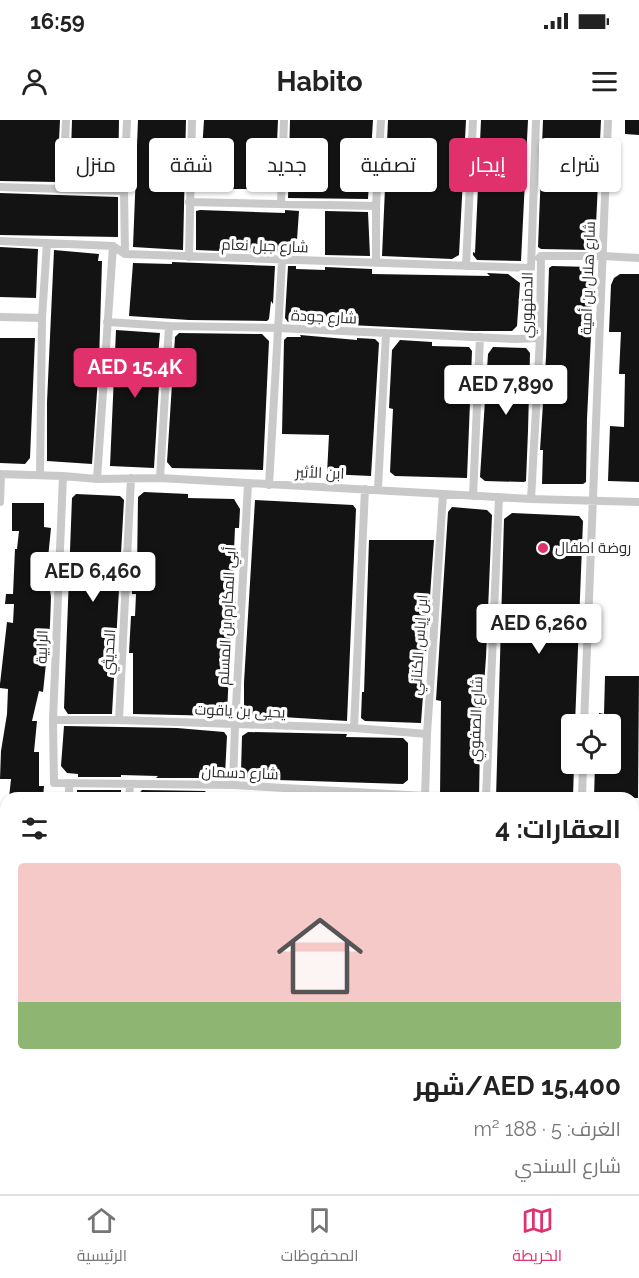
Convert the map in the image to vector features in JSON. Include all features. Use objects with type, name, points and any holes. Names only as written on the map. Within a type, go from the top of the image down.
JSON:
[{"type":"street","points":[[65,138],[66,120]]},
{"type":"street","points":[[127,138],[128,120]]},
{"type":"street","points":[[189,257],[192,120]]},
{"type":"street","points":[[281,204],[284,120]]},
{"type":"street","points":[[376,264],[376,206],[381,120]]},
{"type":"street","points":[[466,266],[473,120]]},
{"type":"street","points":[[531,268],[536,120]]},
{"type":"street","name":"شارع هلال بن أمية","points":[[584,714],[608,120]]},
{"type":"street","points":[[0,187],[55,189]]},
{"type":"street","points":[[124,192],[125,254]]},
{"type":"street","points":[[189,201],[376,206]]},
{"type":"street","points":[[0,241],[113,246],[125,254]]},
{"type":"street","points":[[40,475],[42,318],[47,243]]},
{"type":"street","points":[[98,479],[113,246]]},
{"type":"street","name":"شارع جبل نعام","points":[[125,254],[531,268]]},
{"type":"street","points":[[531,268],[542,256],[639,258]]},
{"type":"street","name":"الدمنهوري","points":[[531,499],[542,256]]},
{"type":"street","points":[[269,484],[282,261]]},
{"type":"street","points":[[0,317],[42,318]]},
{"type":"street","name":"شارع جودة","points":[[107,322],[480,338],[540,338]]},
{"type":"street","points":[[160,478],[169,326]]},
{"type":"street","points":[[378,489],[386,333]]},
{"type":"street","points":[[473,496],[480,338]]},
{"type":"street","points":[[0,474],[0,502]]},
{"type":"street","name":"ابن الأثير","points":[[0,474],[98,479],[160,478],[531,499],[639,502]]},
{"type":"street","name":"الرابية","points":[[54,783],[53,720],[63,476]]},
{"type":"street","name":"الحديثي","points":[[119,720],[131,478]]},
{"type":"street","name":"أبي المكارم بن المسلم","points":[[233,785],[248,484]]},
{"type":"street","points":[[354,728],[365,489]]},
{"type":"street","name":"ابن إياس الكناني","points":[[425,792],[443,494]]},
{"type":"street","name":"شارع الصفوي","points":[[486,792],[499,497]]},
{"type":"street","name":"يحيى بن ياقوت","points":[[53,720],[354,728],[427,734]]},
{"type":"street","points":[[582,792],[583,774]]},
{"type":"street","name":"شارع دسمان","points":[[54,783],[233,785],[306,792]]},
{"type":"street","points":[[69,783],[69,792]]},
{"type":"street","points":[[129,792],[130,784]]},
{"type":"building","points":[[0,120],[60,120],[59,138],[55,138],[55,182],[0,181]]},
{"type":"building","points":[[72,120],[119,120],[119,138],[71,138]]},
{"type":"building","points":[[138,120],[186,120],[186,138],[149,138],[149,192],[184,192],[183,250],[133,247],[135,192],[137,192]]},
{"type":"building","points":[[204,120],[278,120],[277,138],[246,138],[246,189],[234,189],[234,138],[203,138]]},
{"type":"building","points":[[290,120],[373,120],[372,138],[340,138],[340,192],[368,192],[368,199],[288,198],[288,192],[328,192],[328,138],[290,138]]},
{"type":"building","points":[[388,120],[466,120],[465,138],[449,138],[449,192],[462,192],[459,255],[452,259],[382,256],[385,192],[437,192],[437,138],[387,138]]},
{"type":"building","points":[[481,120],[528,120],[527,140],[527,138],[480,138]]},
{"type":"building","points":[[543,120],[601,120],[600,138],[542,138]]},
{"type":"building","points":[[625,120],[639,120],[639,135],[625,134]]},
{"type":"building","points":[[478,192],[524,192],[521,261],[477,260],[473,255],[473,252],[475,253]]},
{"type":"building","points":[[540,192],[598,192],[595,246],[591,250],[541,249],[538,247]]},
{"type":"building","points":[[0,193],[118,197],[118,237],[0,235]]},
{"type":"building","points":[[285,210],[299,211],[296,254],[196,250],[196,211],[285,213]]},
{"type":"building","points":[[325,211],[368,212],[370,256],[325,255]]},
{"type":"building","points":[[0,247],[38,249],[36,298],[0,297]]},
{"type":"building","points":[[54,250],[99,254],[98,261],[102,261],[99,363],[92,464],[47,461],[47,402]]},
{"type":"building","points":[[172,262],[275,266],[273,304],[271,301],[269,319],[267,321],[189,320],[129,316],[133,263],[172,264]]},
{"type":"building","points":[[288,266],[296,266],[296,269],[325,270],[325,267],[372,269],[372,274],[490,276],[487,273],[508,274],[520,283],[517,326],[512,331],[473,331],[288,322],[285,318]]},
{"type":"building","points":[[552,266],[592,267],[594,271],[586,482],[583,484],[542,484],[543,450],[540,450],[549,268]]},
{"type":"building","points":[[620,274],[639,274],[639,482],[608,481],[610,426],[624,427],[625,374],[619,374],[621,332],[609,332],[611,285],[614,278]]},
{"type":"building","points":[[116,330],[160,333],[158,356],[161,353],[154,468],[110,466]]},
{"type":"building","points":[[179,333],[262,334],[269,341],[263,470],[172,468],[167,462],[175,337]]},
{"type":"building","points":[[300,335],[357,340],[357,338],[375,339],[379,343],[371,476],[327,474],[329,435],[282,434],[284,340],[287,337],[301,337]]},
{"type":"building","points":[[0,338],[35,338],[30,458],[25,464],[0,463]]},
{"type":"building","points":[[400,340],[432,342],[432,346],[469,347],[472,351],[467,478],[395,476],[390,472],[393,409],[389,408],[392,350]]},
{"type":"building","points":[[493,347],[526,348],[530,353],[526,481],[524,482],[485,481],[480,477],[488,354]]},
{"type":"building","points":[[144,492],[188,494],[188,498],[234,499],[240,509],[239,528],[235,528],[232,596],[236,596],[234,630],[231,630],[227,713],[223,716],[133,714],[133,653],[129,653],[131,616],[135,616],[136,594],[132,594],[132,584],[136,585],[137,572],[138,497]]},
{"type":"building","points":[[76,494],[120,496],[124,500],[112,714],[68,714],[64,708],[72,498]]},
{"type":"building","points":[[255,500],[353,505],[356,509],[347,721],[244,713]]},
{"type":"building","points":[[12,503],[44,503],[44,527],[51,528],[47,568],[51,597],[50,625],[43,692],[39,691],[32,721],[37,721],[34,752],[39,752],[39,786],[44,786],[44,792],[10,792],[11,779],[0,779],[8,689],[0,688],[0,684],[7,622],[13,623],[14,604],[5,604],[6,594],[13,594],[15,549],[17,549],[19,531],[12,531]]},
{"type":"building","points":[[452,507],[487,510],[492,515],[479,792],[440,792],[441,701],[436,700],[448,512]]},
{"type":"building","points":[[512,513],[579,516],[583,521],[575,714],[561,714],[561,774],[574,774],[573,792],[496,792],[504,519]]},
{"type":"building","points":[[369,540],[434,540],[421,723],[365,721],[361,718],[362,692],[364,692]]},
{"type":"building","points":[[605,676],[639,676],[638,792],[594,792],[595,774],[621,774],[621,714],[604,714]]},
{"type":"building","points":[[64,726],[177,728],[224,732],[227,736],[225,775],[222,778],[156,778],[158,776],[121,775],[121,777],[78,777],[78,774],[67,773],[61,766]]},
{"type":"building","points":[[248,732],[347,734],[346,737],[403,738],[408,743],[408,780],[403,784],[247,779],[241,772],[242,736]]},
{"type":"building","points":[[77,790],[121,790],[121,792],[77,792]]},
{"type":"building","points":[[142,790],[206,791],[205,792],[140,792]]},
{"type":"place","name":"روضة اطفال","points":[[543,548]]}]
